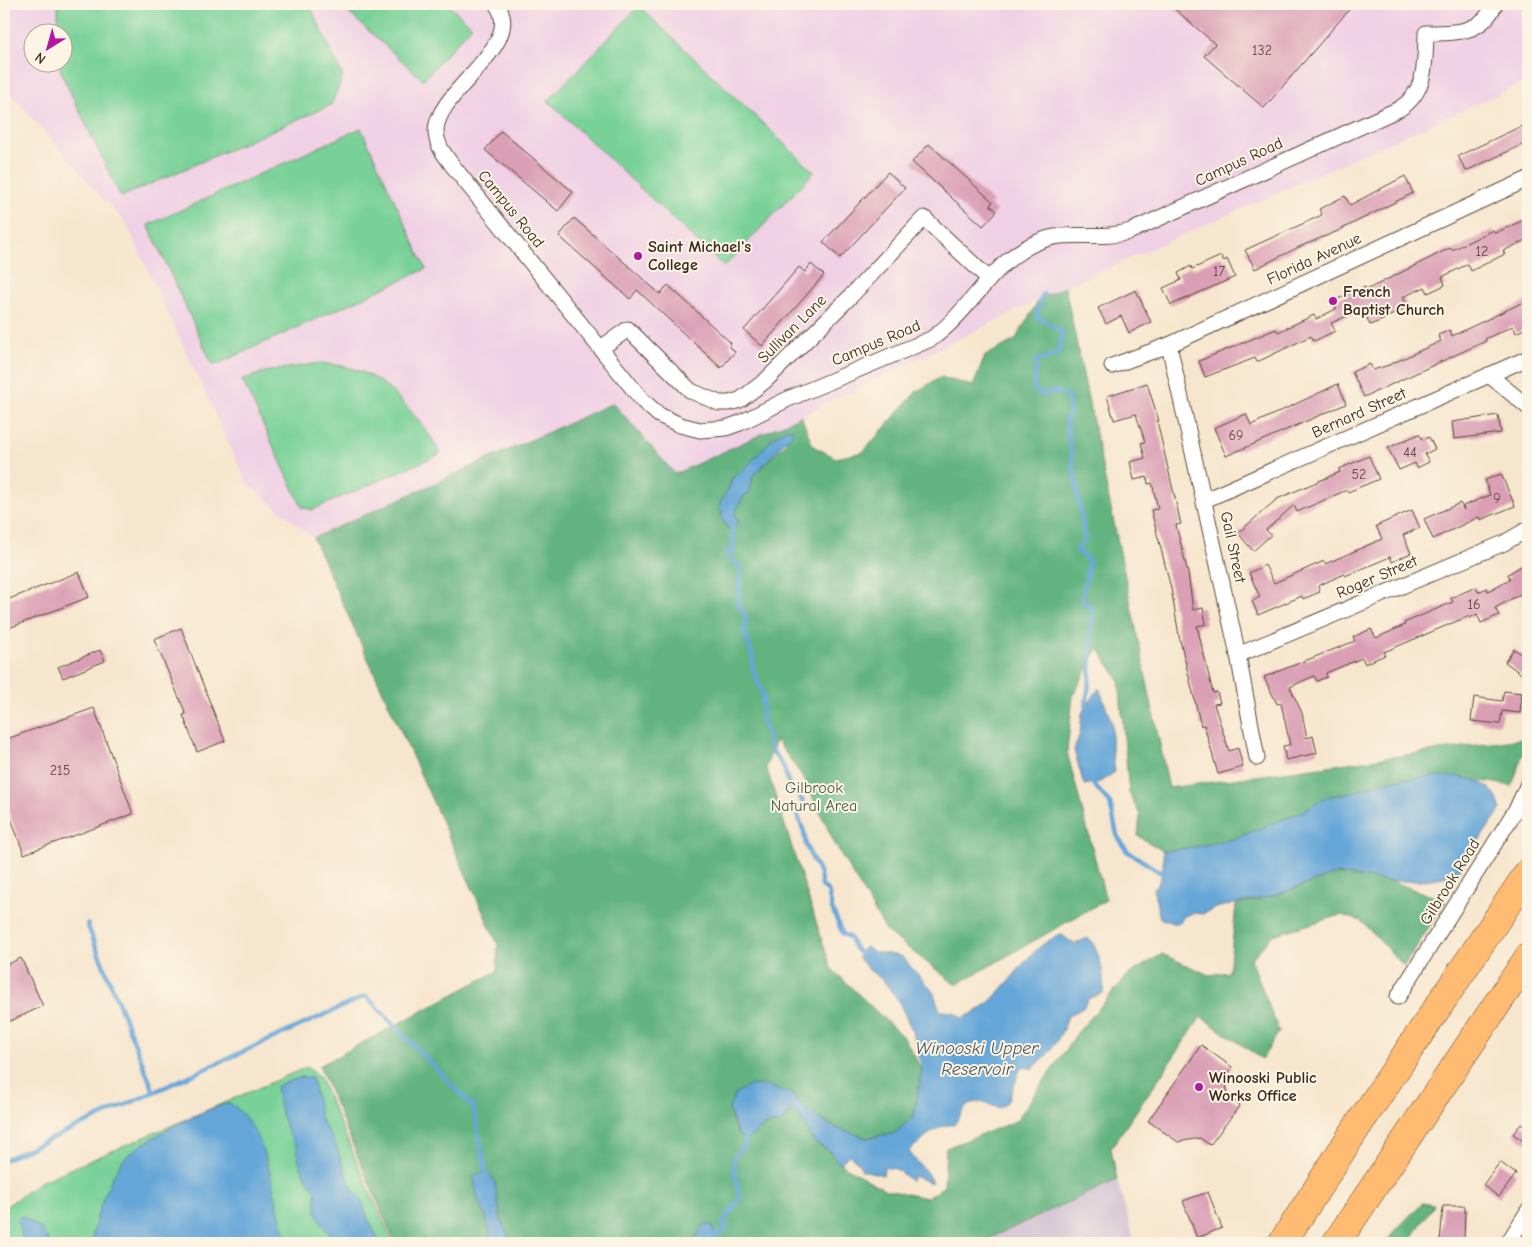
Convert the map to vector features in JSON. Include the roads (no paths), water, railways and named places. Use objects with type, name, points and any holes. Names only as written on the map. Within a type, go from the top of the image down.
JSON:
[{"type":"highway","points":[[1282,1243],[1341,1150],[1528,873]]},
{"type":"highway","points":[[1336,1243],[1528,958]]},
{"type":"street","name":"Campus Road","points":[[496,4],[502,18],[501,34],[493,49],[441,114],[436,128],[438,144],[452,165],[643,401],[660,415],[686,427],[720,429],[740,424],[788,399],[931,339],[951,323],[1013,256],[1036,242],[1057,237],[1104,237],[1131,231],[1399,109],[1413,97],[1422,82],[1425,64],[1426,33],[1456,33],[1473,29],[1486,20],[1495,4]]},
{"type":"street","name":"Florida Avenue","points":[[1112,366],[1168,345],[1528,180]]},
{"type":"street","name":"Sullivan Lane","points":[[601,348],[628,328],[692,391],[709,400],[729,403],[740,400],[758,388],[850,297],[924,218],[989,280]]},
{"type":"street","name":"Gail Street","points":[[1168,345],[1205,500],[1238,655],[1257,758]]},
{"type":"street","name":"Bernard Street","points":[[1205,500],[1528,358]]},
{"type":"street","points":[[1489,375],[1528,407]]},
{"type":"street","name":"Roger Street","points":[[1238,655],[1504,543],[1528,529]]},
{"type":"street","name":"Gilbrook Road","points":[[1398,997],[1517,808],[1528,784]]},
{"type":"street","points":[[1508,1243],[1528,1211]]},
{"type":"water","points":[[786,429],[793,429],[793,433],[753,476],[750,492],[743,497],[734,515],[739,523],[728,529],[722,519],[720,503],[729,488],[732,478],[746,467],[771,440]]},
{"type":"water","points":[[1099,688],[1112,723],[1112,750],[1115,772],[1100,782],[1084,785],[1074,750],[1080,733],[1082,713]]},
{"type":"water","points":[[1453,776],[1466,778],[1477,781],[1487,787],[1496,797],[1501,809],[1455,875],[1419,881],[1390,881],[1336,874],[1269,897],[1219,907],[1202,914],[1194,913],[1184,916],[1180,923],[1172,923],[1160,918],[1153,888],[1160,880],[1163,866],[1163,851],[1190,848],[1234,839],[1301,812],[1326,797],[1353,792],[1380,782]]},
{"type":"water","name":"Winooski Upper Reservoir","points":[[1062,935],[1074,944],[1088,938],[1092,942],[1101,964],[1103,993],[1088,999],[1083,1008],[1068,1016],[1058,1038],[1044,1058],[1031,1069],[1024,1066],[1020,1070],[1008,1101],[1000,1108],[977,1101],[966,1107],[954,1125],[948,1125],[936,1130],[909,1151],[928,1174],[932,1183],[913,1176],[911,1181],[896,1169],[884,1167],[883,1175],[862,1170],[858,1162],[849,1155],[840,1164],[829,1151],[814,1142],[798,1113],[789,1113],[780,1124],[770,1124],[762,1127],[748,1140],[738,1135],[729,1109],[734,1095],[750,1085],[767,1086],[790,1093],[811,1113],[833,1127],[867,1138],[895,1133],[914,1116],[922,1070],[913,1032],[898,1000],[883,980],[869,970],[858,957],[865,947],[874,952],[901,956],[933,991],[940,1011],[954,1012],[962,1018],[977,1011],[991,1000],[1037,950],[1049,941]]},
{"type":"water","points":[[301,1077],[312,1078],[321,1120],[334,1141],[352,1189],[361,1198],[368,1219],[380,1243],[335,1243],[316,1213],[316,1191],[302,1170],[298,1159],[297,1146],[288,1132],[280,1110],[276,1086]]},
{"type":"water","points":[[230,1103],[241,1112],[257,1136],[263,1150],[283,1226],[286,1235],[292,1243],[92,1243],[103,1198],[113,1176],[125,1158],[159,1134],[206,1111]]},
{"type":"water","points":[[484,1172],[494,1179],[501,1221],[508,1234],[510,1243],[493,1243],[485,1214],[478,1200],[473,1176]]},
{"type":"water","points":[[23,1216],[40,1228],[50,1243],[24,1243],[17,1219]]},
{"type":"water","points":[[703,1225],[713,1225],[714,1243],[693,1243]]},
{"type":"waterway","points":[[1043,294],[1036,315],[1063,334],[1057,354],[1036,361],[1034,389],[1042,395],[1055,391],[1067,396],[1070,410],[1066,420],[1085,539],[1077,550],[1089,561],[1082,601],[1092,609],[1090,677],[1086,705]]},
{"type":"waterway","points":[[732,527],[734,552],[726,551],[728,558],[741,567],[738,605],[746,617],[745,634],[752,654],[753,669],[763,695],[762,719],[769,746],[784,768],[790,788],[803,801],[802,806],[796,811],[804,832],[806,846],[820,874],[822,886],[828,891],[832,909],[843,934],[849,937],[856,950],[865,957]]},
{"type":"waterway","points":[[1093,784],[1110,803],[1117,835],[1127,851],[1163,874]]},
{"type":"waterway","points":[[87,924],[154,1092]]},
{"type":"waterway","points":[[4,1160],[366,996],[473,1107],[488,1181]]},
{"type":"waterway","points":[[710,1243],[716,1234],[722,1234],[727,1227],[722,1224],[740,1198],[733,1161],[735,1155],[745,1145],[746,1133]]},
{"type":"place","name":"Saint Michael's College","points":[[638,256]]},
{"type":"place","name":"French Baptist Church","points":[[1333,301]]},
{"type":"place","name":"Winooski Public Works Office","points":[[1199,1087]]},
{"type":"park label","name":"Gilbrook Natural Area","points":[[814,797]]}]
